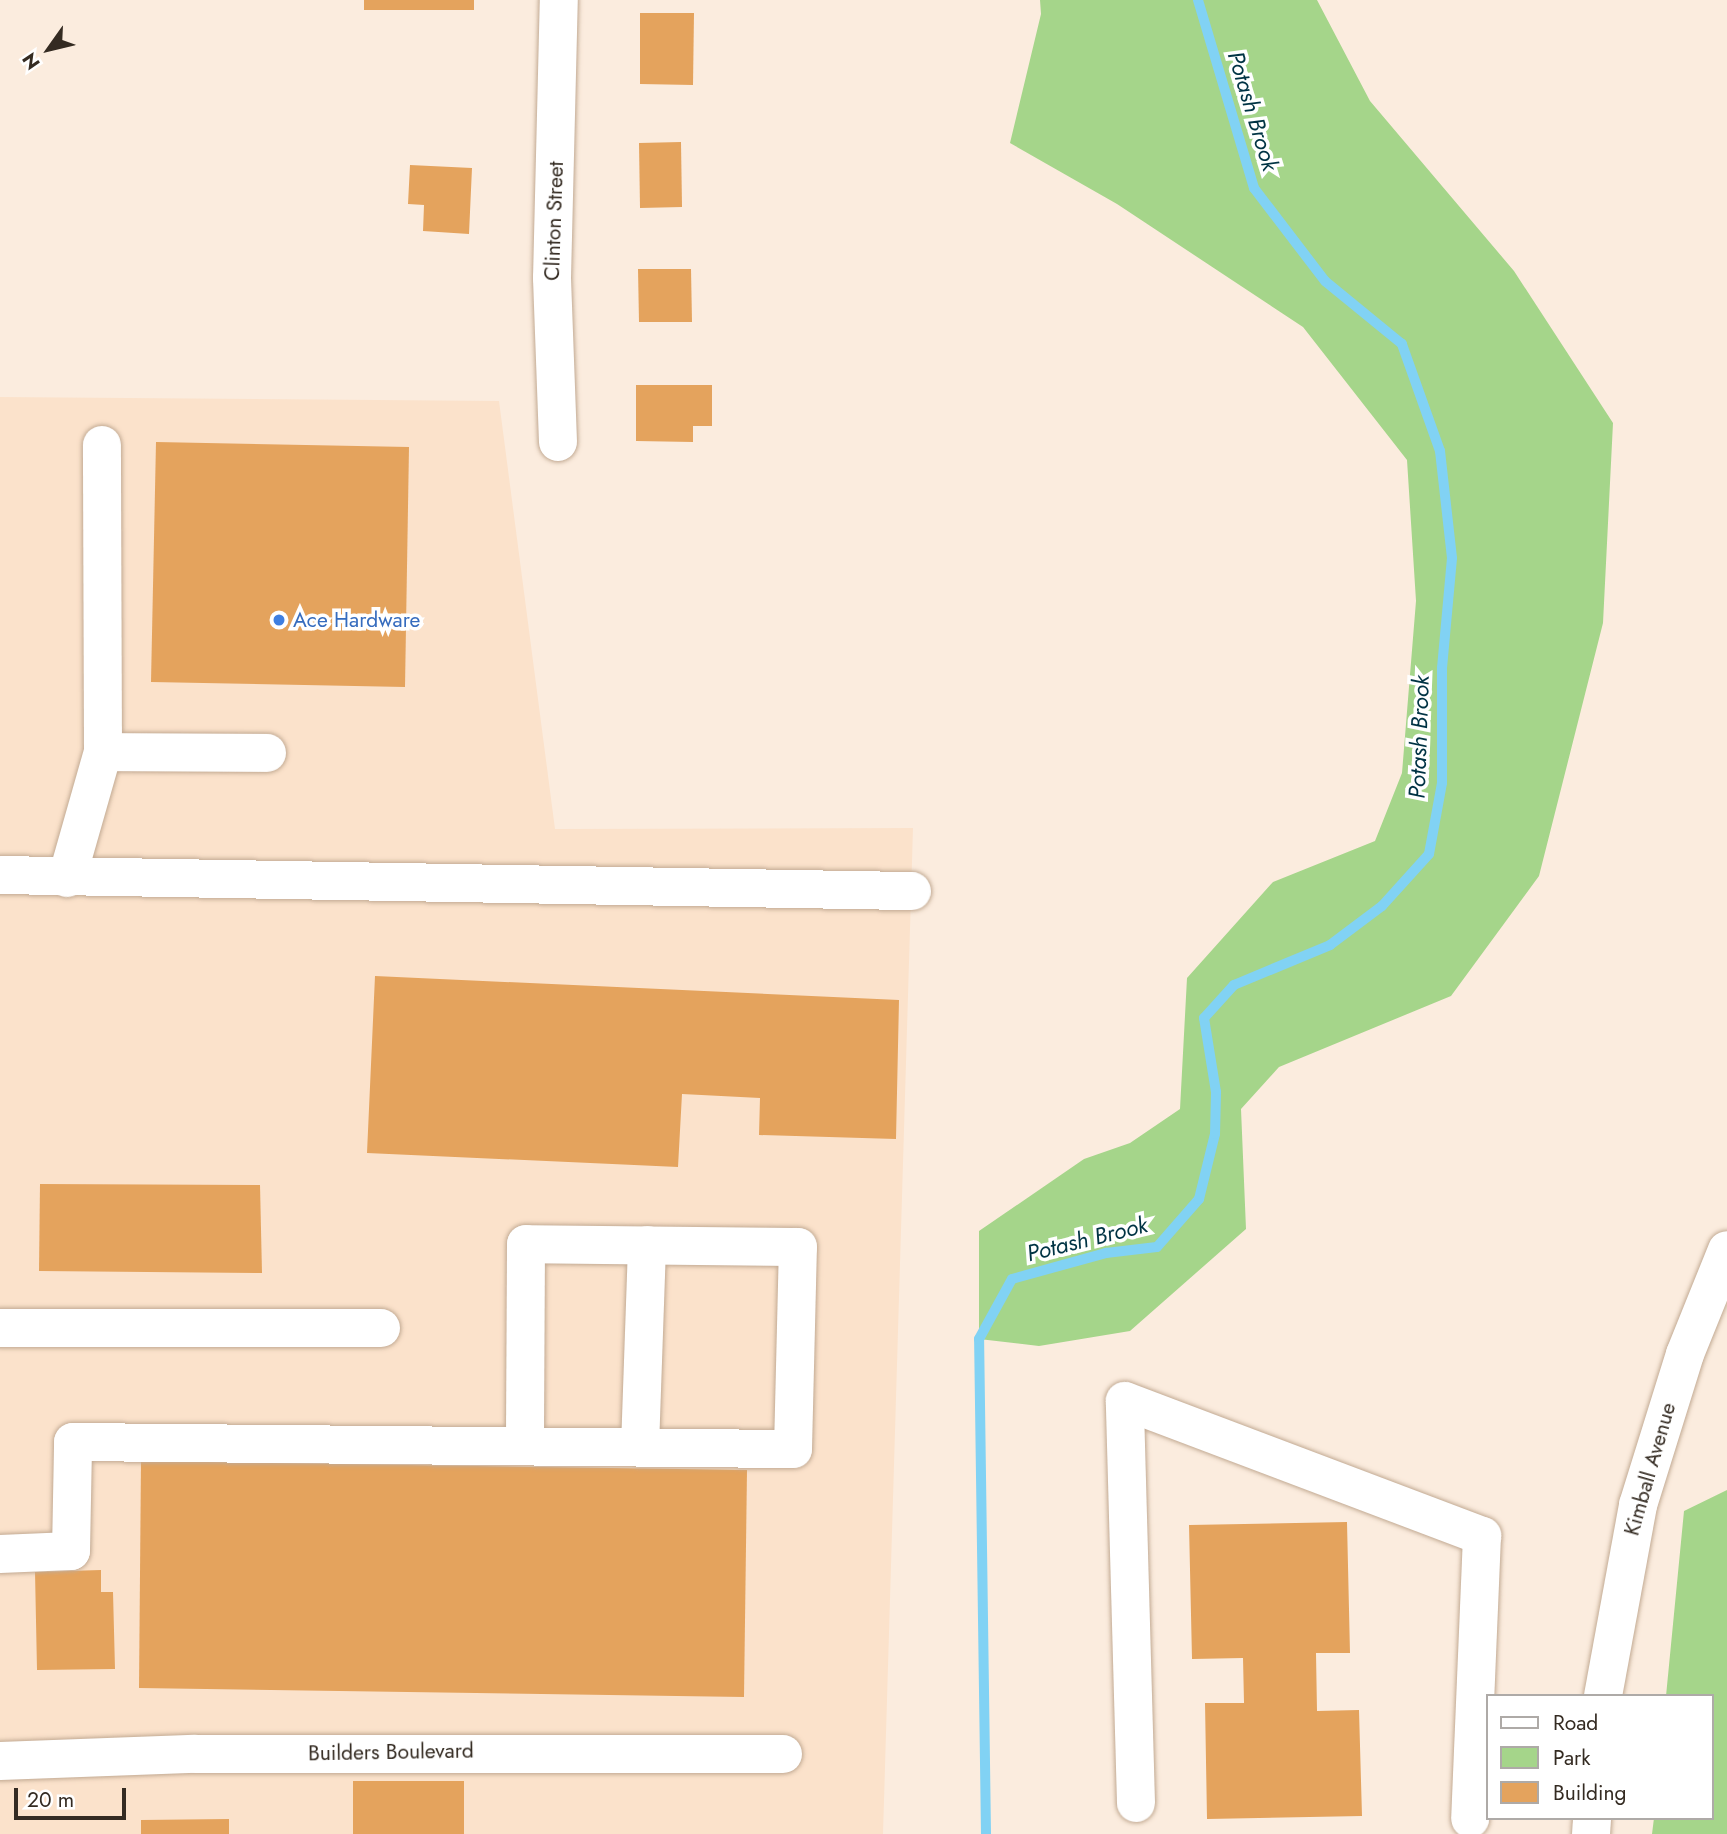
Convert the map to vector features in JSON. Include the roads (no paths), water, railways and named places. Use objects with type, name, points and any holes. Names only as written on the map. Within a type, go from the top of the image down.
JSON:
[{"type":"street","name":"Clinton Street","points":[[558,442],[552,278],[559,0]]},
{"type":"street","points":[[67,878],[103,752],[102,445]]},
{"type":"street","points":[[103,752],[267,753]]},
{"type":"street","points":[[0,875],[912,891]]},
{"type":"street","points":[[0,1554],[71,1551],[73,1442],[793,1449],[798,1247],[526,1244],[525,1446]]},
{"type":"street","points":[[640,1447],[647,1245]]},
{"type":"street","name":"Kimball Avenue","points":[[1603,1694],[1621,1583],[1645,1480],[1685,1354],[1727,1250]]},
{"type":"street","points":[[0,1328],[381,1328]]},
{"type":"street","points":[[1136,1803],[1125,1401],[1482,1536],[1476,1823]]},
{"type":"street","name":"Builders Boulevard","points":[[0,1762],[219,1754],[783,1754]]},
{"type":"waterway","name":"Potash Brook","points":[[986,1834],[979,1339],[1012,1279],[1106,1253],[1157,1247],[1199,1199],[1215,1134],[1216,1092],[1204,1018],[1234,985],[1330,945],[1382,906],[1429,854],[1442,783],[1442,668],[1452,558],[1440,451],[1402,344],[1325,281],[1254,188],[1198,0]]},
{"type":"place","name":"Ace Hardware","points":[[279,620]]}]
